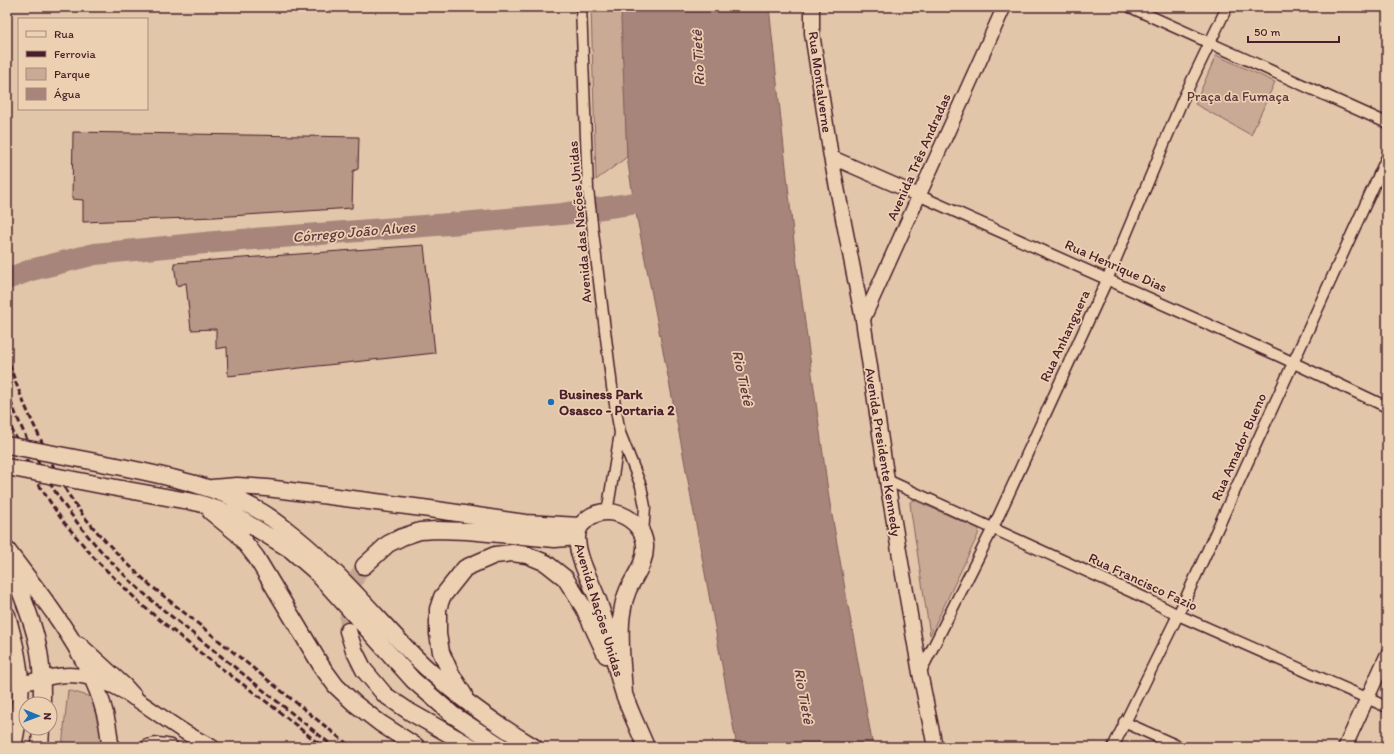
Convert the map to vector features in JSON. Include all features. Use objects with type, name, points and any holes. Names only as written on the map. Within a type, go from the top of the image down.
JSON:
[{"type":"main road","name":"Rua Montalverne","points":[[812,7],[812,33],[831,157]]},
{"type":"main road","name":"Avenida Presidente Kennedy","points":[[831,157],[863,320],[887,480],[920,673],[935,747]]},
{"type":"main road","points":[[7,445],[117,466],[188,482],[235,498],[259,510],[279,524],[341,577],[415,656],[446,686],[503,728],[534,747]]},
{"type":"main road","points":[[7,467],[199,503],[234,515],[291,550],[314,570],[413,680],[453,715],[502,747]]},
{"type":"main road","points":[[209,488],[237,486],[267,488],[430,508],[578,532]]},
{"type":"main road","points":[[199,503],[238,534],[246,543],[322,667],[336,686],[354,703],[380,723],[417,747]]},
{"type":"main road","name":"Avenida Nações Unidas","points":[[607,512],[592,516],[586,520],[578,532],[580,558],[598,601],[624,695],[646,747]]},
{"type":"main road","points":[[607,512],[626,516],[633,521],[643,536]]},
{"type":"main road","points":[[364,566],[388,544],[402,537],[420,531],[467,531],[555,539],[578,532]]},
{"type":"main road","name":"Avenida Nações Unidas","points":[[624,695],[621,626],[622,613],[628,590],[641,568],[644,557],[645,546],[643,536]]},
{"type":"main road","points":[[7,550],[72,639],[93,677],[103,706],[110,738],[110,747]]},
{"type":"main road","points":[[469,704],[450,672],[441,652],[438,634],[438,609],[442,597],[464,568],[495,555],[512,553],[527,555],[546,563],[565,578],[584,608],[624,695]]},
{"type":"main road","points":[[7,559],[37,642],[42,678],[42,696]]},
{"type":"main road","points":[[576,594],[589,600],[598,601],[618,597],[628,590]]},
{"type":"main road","points":[[7,614],[17,657],[21,684],[18,719],[13,747]]},
{"type":"main road","points":[[348,631],[354,650],[364,670],[385,695],[410,712],[472,747]]},
{"type":"main road","points":[[72,639],[119,681],[134,697]]},
{"type":"main road","points":[[21,684],[42,678],[68,675],[93,677],[119,688],[179,729],[212,747]]},
{"type":"main road","points":[[40,747],[41,736]]},
{"type":"main road","points":[[148,747],[156,745],[171,747]]},
{"type":"street","name":"Avenida das Nações Unidas","points":[[581,7],[588,189],[612,386],[620,433]]},
{"type":"street","name":"Avenida Três Andradas","points":[[863,320],[1004,7]]},
{"type":"street","points":[[1130,7],[1387,122]]},
{"type":"street","name":"Rua Anhanguera","points":[[920,673],[993,528],[1107,280],[1182,101],[1227,7]]},
{"type":"street","name":"Rua Henrique Dias","points":[[831,157],[1293,362],[1387,406]]},
{"type":"street","name":"Rua Amador Bueno","points":[[1113,747],[1178,615],[1387,157]]},
{"type":"street","points":[[607,512],[620,433]]},
{"type":"street","points":[[620,433],[641,486],[645,507],[643,536]]},
{"type":"street","name":"Rua Francisco Fazio","points":[[887,480],[1145,598],[1178,615],[1387,707]]},
{"type":"street","points":[[1345,747],[1387,655]]},
{"type":"street","points":[[1124,722],[1180,747]]},
{"type":"green space","points":[[591,7],[623,7],[627,157],[596,180]]},
{"type":"green space","name":"Praça da Fumaça","points":[[1216,55],[1275,82],[1251,135],[1195,104]]},
{"type":"green space","points":[[914,500],[979,529],[978,535],[930,635],[911,512],[910,502]]},
{"type":"green space","points":[[68,690],[91,697],[98,711],[103,747],[62,747]]},
{"type":"water","name":"Rio Tietê","points":[[622,7],[769,7],[794,242],[829,498],[873,747],[737,747],[681,443],[634,203],[627,157],[621,19]]},
{"type":"building","points":[[73,132],[359,137],[358,169],[353,171],[352,208],[215,217],[83,222],[83,200],[72,199]]},
{"type":"building","points":[[424,245],[435,353],[228,376],[227,347],[216,349],[216,329],[191,330],[186,283],[177,286],[174,263]]},
{"type":"waterway","name":"Córrego João Alves","points":[[7,279],[31,270],[95,254],[215,242],[562,214],[663,199]]},
{"type":"tunnel","points":[[348,631],[348,606],[350,597],[355,581],[364,566]]},
{"type":"railway","points":[[7,356],[26,408],[48,456],[73,502],[95,530],[150,585],[351,747]]},
{"type":"railway","points":[[7,393],[31,448],[52,486],[76,521],[104,554],[124,575],[156,604],[334,747]]},
{"type":"railway","points":[[7,419],[37,482],[62,520],[96,560],[143,606],[194,648],[272,706],[323,747]]},
{"type":"place","name":"Business Park Osasco - Portaria 2","points":[[551,402]]}]
